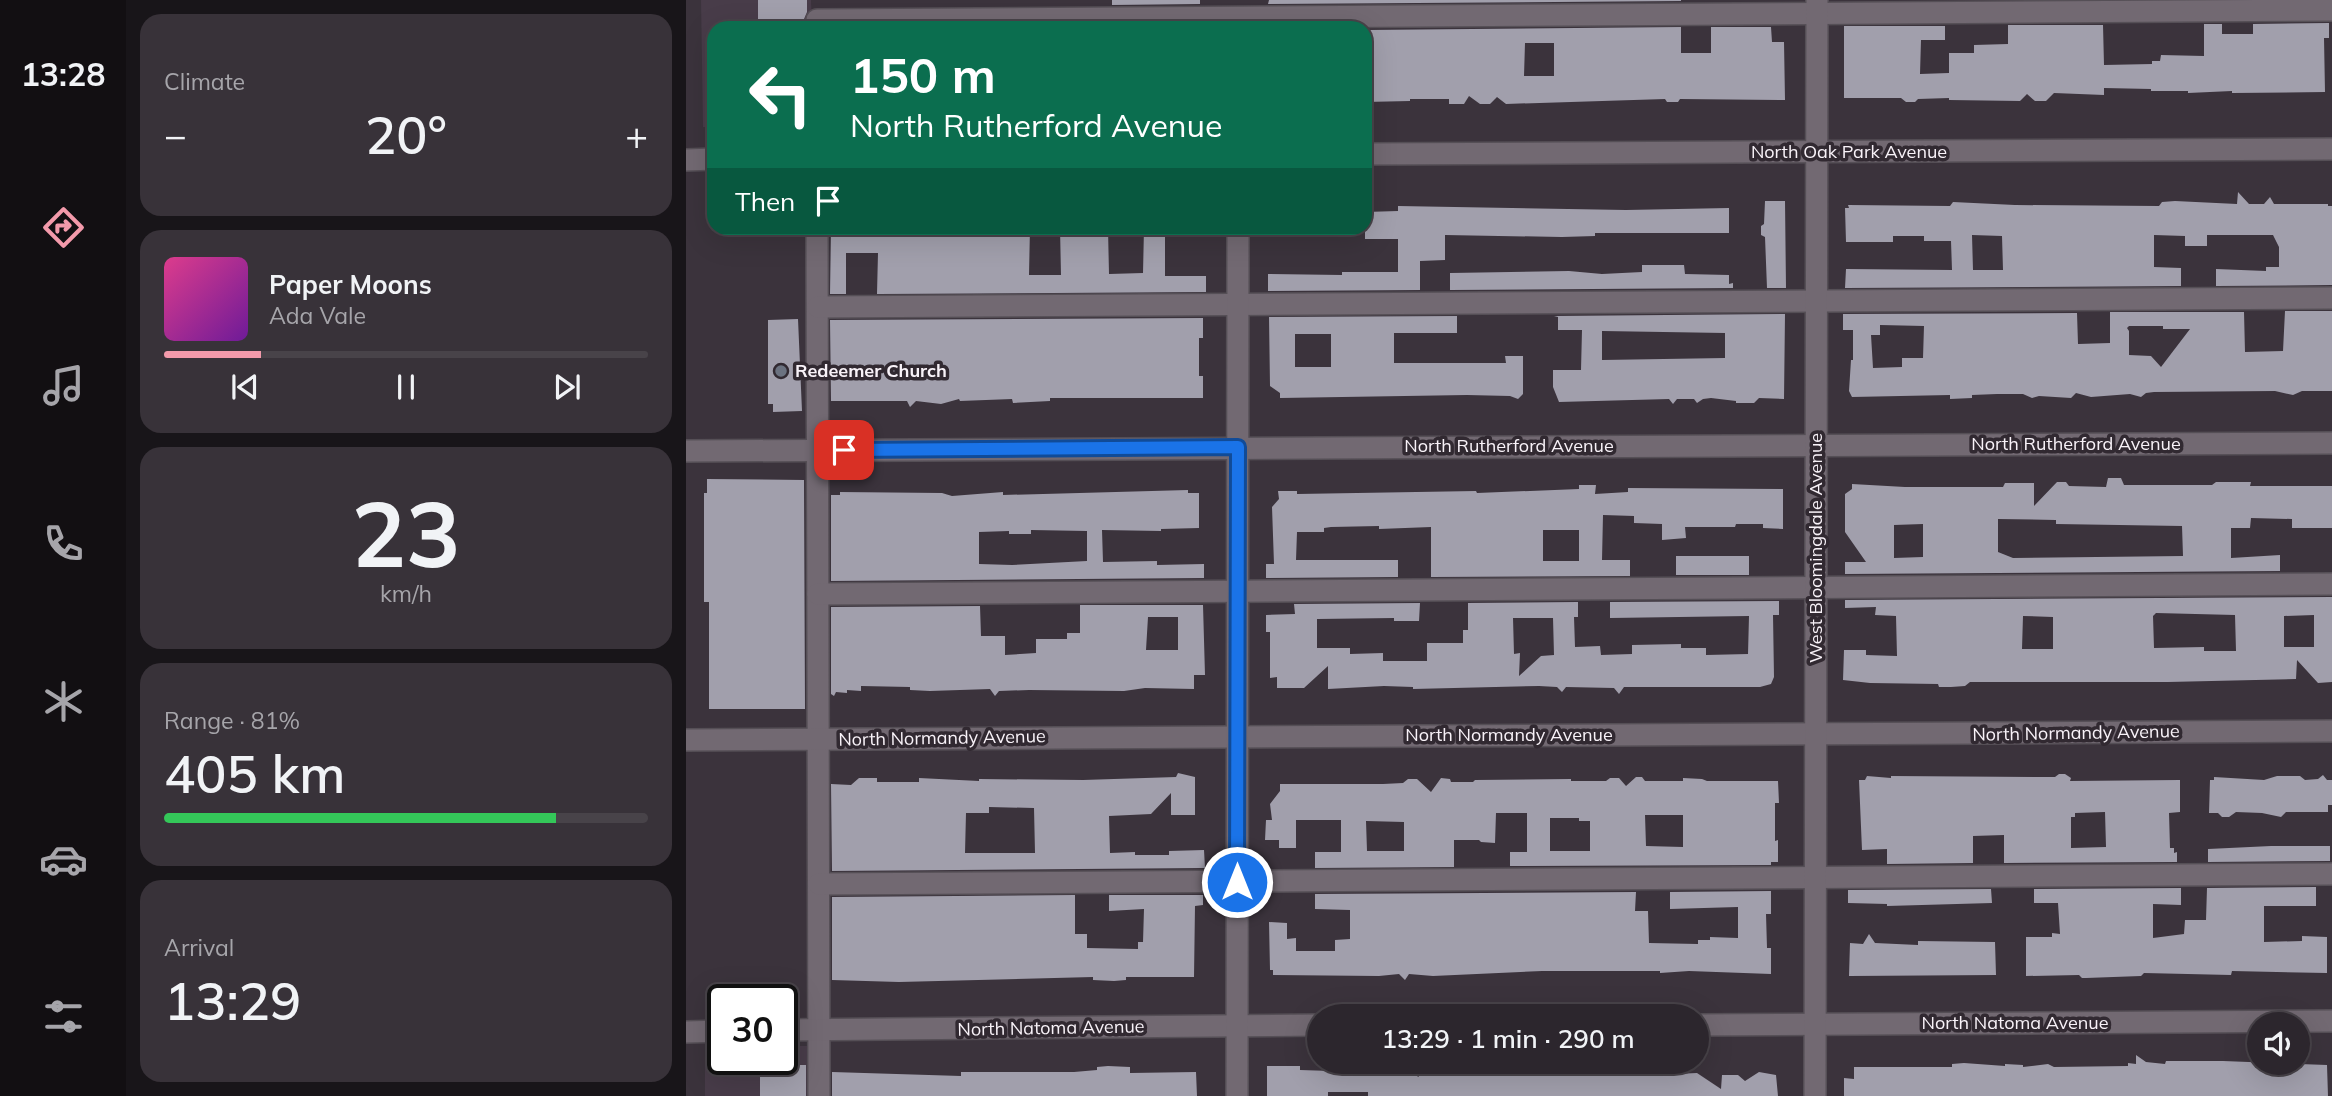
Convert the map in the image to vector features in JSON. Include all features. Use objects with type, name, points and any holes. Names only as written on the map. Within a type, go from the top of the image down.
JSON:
[{"type":"street","points":[[817,16],[1239,15],[1817,7],[2332,10]]},
{"type":"street","name":"West Bloomingdale Avenue","points":[[1815,1096],[1817,7]]},
{"type":"street","name":"North Oak Park Avenue","points":[[1372,154],[2332,149]]},
{"type":"street","points":[[686,160],[707,159]]},
{"type":"street","points":[[817,235],[819,1096]]},
{"type":"street","points":[[1237,1096],[1238,235]]},
{"type":"street","points":[[817,306],[2332,299]]},
{"type":"street","name":"North Rutherford Avenue","points":[[686,451],[2332,443]]},
{"type":"street","points":[[818,594],[2332,584]]},
{"type":"street","name":"North Normandy Avenue","points":[[686,740],[2332,731]]},
{"type":"street","points":[[818,884],[2332,874]]},
{"type":"street","name":"North Natoma Avenue","points":[[1709,1025],[2332,1021]]},
{"type":"street","name":"North Natoma Avenue","points":[[798,1030],[1307,1025]]},
{"type":"street","points":[[686,1032],[707,1031]]},
{"type":"shaded area","points":[[701,0],[811,0],[812,21],[707,21],[707,127],[703,127]]},
{"type":"shaded area","points":[[798,1046],[811,1046],[812,1096],[705,1096],[705,1049],[707,1075],[798,1075]]},
{"type":"building","points":[[758,0],[807,0],[805,21],[758,21]]},
{"type":"building","points":[[1112,0],[1200,0],[1200,4],[1112,5]]},
{"type":"building","points":[[1269,0],[1681,0],[1681,1],[1268,4]]},
{"type":"building","points":[[2329,23],[2329,38],[2324,38],[2325,92],[2188,93],[2104,88],[2104,95],[2054,93],[2046,101],[2035,101],[2027,94],[2020,101],[1949,98],[1906,102],[1901,98],[1844,98],[1844,26],[1945,26],[1945,40],[1921,40],[1920,74],[1949,73],[1949,53],[1974,53],[1974,45],[2008,44],[2008,25],[2103,25],[2104,65],[2152,64],[2152,61],[2160,61],[2161,55],[2204,56],[2204,24],[2222,24],[2222,34],[2253,34],[2253,24]]},
{"type":"building","points":[[1681,27],[1681,53],[1711,53],[1711,27],[1771,27],[1772,42],[1784,42],[1785,100],[1680,99],[1678,102],[1667,102],[1665,99],[1506,104],[1497,97],[1490,104],[1480,104],[1469,96],[1464,104],[1449,104],[1449,99],[1372,102],[1372,30]],"holes":[[[1525,43],[1554,43],[1554,76],[1524,76]]]},
{"type":"building","points":[[2238,192],[2249,204],[2264,204],[2270,197],[2274,204],[2332,206],[2332,285],[2216,286],[2216,269],[2266,271],[2266,267],[2279,267],[2279,247],[2273,235],[2207,235],[2207,246],[2185,246],[2185,236],[2154,235],[2154,267],[2181,268],[2181,286],[1845,288],[1846,269],[1952,270],[1951,241],[1924,241],[1924,236],[1893,236],[1893,242],[1846,242],[1845,208],[1849,208],[1848,205],[1950,206],[1953,202],[2159,206],[2162,202],[2175,201],[2237,204]],"holes":[[[1972,235],[2002,236],[2003,270],[1973,270]]]},
{"type":"building","points":[[1765,201],[1785,201],[1786,288],[1767,288],[1765,237],[1761,235]]},
{"type":"building","points":[[1398,206],[1626,210],[1729,208],[1729,233],[1595,233],[1595,236],[1562,237],[1445,235],[1445,260],[1420,261],[1420,290],[1268,291],[1268,274],[1342,275],[1342,272],[1398,272],[1398,239],[1365,239],[1365,235],[1372,235],[1372,212],[1398,211]]},
{"type":"building","points":[[831,235],[1030,235],[1029,275],[1061,275],[1060,235],[1108,235],[1109,274],[1143,273],[1144,235],[1165,235],[1165,276],[1206,276],[1206,292],[877,294],[878,253],[846,253],[846,294],[830,294]]},
{"type":"building","points":[[1642,265],[1684,265],[1685,274],[1729,275],[1729,284],[1733,283],[1733,288],[1450,290],[1450,273],[1569,271],[1602,274],[1642,272]]},
{"type":"building","points":[[2285,311],[2332,311],[2332,391],[2302,391],[2293,395],[2275,391],[2154,392],[2141,397],[2130,394],[2091,397],[2076,393],[2071,398],[2032,398],[2023,394],[1972,395],[1972,398],[1950,399],[1950,395],[1852,397],[1849,391],[1853,330],[1843,330],[1843,314],[2077,313],[2078,344],[2110,343],[2110,312],[2244,312],[2245,352],[2283,351]],"holes":[[[1880,325],[1924,326],[1923,358],[1902,358],[1902,367],[1873,368],[1871,335],[1880,335]],[[2129,326],[2163,326],[2163,329],[2190,329],[2161,367],[2151,356],[2129,355]]]},
{"type":"building","points":[[1785,314],[1784,399],[1759,398],[1754,403],[1711,398],[1697,403],[1694,399],[1677,399],[1673,404],[1669,399],[1559,402],[1553,387],[1553,370],[1581,370],[1582,330],[1558,330],[1558,317],[1554,316]],"holes":[[[1602,331],[1725,333],[1725,358],[1602,360]]]},
{"type":"building","points":[[1457,316],[1457,333],[1394,333],[1394,363],[1506,363],[1505,356],[1523,356],[1523,394],[1518,399],[1510,396],[1467,395],[1280,398],[1280,393],[1270,386],[1269,317]],"holes":[[[1295,334],[1331,334],[1331,367],[1295,367]]]},
{"type":"building","points":[[1203,318],[1203,338],[1199,338],[1199,376],[1203,376],[1203,398],[1050,398],[1050,401],[1013,403],[1012,399],[959,399],[941,404],[916,401],[910,407],[907,401],[831,401],[830,320]]},
{"type":"building","name":"Redeemer Church","points":[[798,319],[802,411],[773,412],[773,404],[768,404],[768,320]]},
{"type":"building","points":[[2108,478],[2121,478],[2124,485],[2251,482],[2250,486],[2332,486],[2332,528],[2292,528],[2292,519],[2251,518],[2250,528],[2231,528],[2231,558],[2280,555],[2280,571],[1845,574],[1845,562],[1866,562],[1845,532],[1845,494],[1852,489],[1852,484],[2003,487],[2005,483],[2034,483],[2034,506],[2057,482],[2066,482],[2069,486],[2106,487]],"holes":[[[1998,519],[2056,520],[2056,524],[2182,526],[2183,556],[2013,558],[1998,552]],[[1923,524],[1923,557],[1894,558],[1894,525]]]},
{"type":"building","points":[[707,479],[804,480],[805,709],[709,709],[709,602],[704,602],[704,493],[707,493]]},
{"type":"building","points":[[1579,485],[1596,485],[1595,494],[1628,492],[1628,488],[1783,489],[1783,529],[1763,528],[1763,524],[1685,527],[1686,538],[1662,540],[1662,524],[1634,523],[1634,516],[1603,515],[1602,560],[1630,560],[1630,576],[1431,577],[1431,527],[1331,527],[1324,528],[1324,532],[1297,532],[1296,560],[1398,560],[1398,577],[1266,578],[1266,564],[1274,564],[1272,507],[1279,499],[1278,491],[1297,491],[1297,494],[1477,493],[1579,489]],"holes":[[[1543,530],[1579,530],[1579,561],[1543,561]]]},
{"type":"building","points":[[1188,490],[1188,493],[1199,493],[1199,528],[1161,531],[1102,530],[1103,562],[1204,564],[1204,578],[831,581],[831,495],[840,495],[840,492],[942,493],[952,496],[1003,492],[1003,495]],"holes":[[[1031,530],[1087,531],[1087,561],[979,564],[979,532],[1009,531],[1009,534],[1031,534]]]},
{"type":"building","points":[[1676,556],[1749,556],[1749,575],[1676,575]]},
{"type":"building","points":[[2332,597],[2332,682],[2318,683],[2297,660],[2296,679],[1970,682],[1965,686],[1951,687],[1939,687],[1938,684],[1843,680],[1844,650],[1866,650],[1866,655],[1897,656],[1896,616],[1875,615],[1876,607],[1845,608],[1845,600]],"holes":[[[2156,613],[2235,615],[2236,651],[2204,651],[2204,647],[2154,648],[2153,616]],[[2314,615],[2314,647],[2284,647],[2284,616]],[[2023,616],[2053,617],[2053,649],[2022,649]]]},
{"type":"building","points":[[1779,601],[1779,615],[1773,615],[1774,677],[1771,684],[1760,687],[1624,687],[1619,694],[1614,688],[1566,687],[1562,692],[1557,687],[1539,686],[1413,689],[1384,686],[1328,689],[1328,666],[1304,688],[1277,688],[1277,677],[1270,678],[1270,632],[1266,632],[1266,615],[1295,614],[1294,604],[1420,603],[1419,621],[1394,621],[1394,618],[1317,619],[1317,648],[1350,648],[1350,654],[1383,653],[1383,661],[1427,661],[1427,643],[1463,643],[1463,630],[1468,630],[1468,603],[1578,602],[1578,617],[1574,617],[1575,647],[1600,646],[1601,655],[1632,654],[1632,645],[1681,644],[1681,648],[1706,648],[1706,655],[1748,654],[1749,616],[1610,618],[1610,602]],"holes":[[[1513,618],[1553,618],[1554,655],[1541,656],[1519,676],[1520,653],[1514,654]]]},
{"type":"building","points":[[1080,605],[1203,605],[1205,675],[1194,675],[1194,689],[999,691],[995,696],[990,689],[930,691],[910,690],[910,687],[861,686],[861,691],[847,690],[847,693],[836,692],[834,696],[831,694],[831,607],[980,606],[981,636],[1005,636],[1005,655],[1036,653],[1036,639],[1067,639],[1067,633],[1080,633]],"holes":[[[1148,617],[1178,617],[1178,650],[1146,650]]]},
{"type":"building","points":[[1178,773],[1195,777],[1195,815],[1171,815],[1171,793],[1151,814],[1109,816],[1110,853],[1169,855],[1169,851],[1204,850],[1205,868],[832,871],[831,784],[851,785],[859,778],[877,778],[877,782],[919,782],[919,778],[979,781],[1176,777]],"holes":[[[989,807],[1034,808],[1035,853],[965,853],[966,813],[989,813]]]},
{"type":"building","points":[[2065,774],[2071,778],[2070,781],[2180,780],[2180,812],[2169,813],[2170,848],[2174,848],[2174,853],[2177,852],[2177,862],[2004,863],[2004,835],[1973,836],[1973,863],[1887,864],[1887,849],[1862,850],[1859,780],[1865,780],[1867,776],[2055,777]],"holes":[[[2105,812],[2106,847],[2071,848],[2071,817],[2075,817],[2075,813]]]},
{"type":"building","points":[[2323,775],[2327,780],[2332,780],[2332,805],[2328,805],[2328,812],[2286,812],[2281,817],[2236,812],[2229,817],[2222,817],[2218,813],[2209,813],[2210,780],[2214,780],[2214,777],[2264,780],[2277,776],[2300,776],[2305,780],[2318,779]]},
{"type":"building","points":[[1636,777],[1642,777],[1645,781],[1683,781],[1683,778],[1707,781],[1778,781],[1775,841],[1778,840],[1778,862],[1771,862],[1771,865],[1510,866],[1510,852],[1527,852],[1527,813],[1496,813],[1495,843],[1454,840],[1454,867],[1315,868],[1315,852],[1341,852],[1341,820],[1296,820],[1296,848],[1279,848],[1279,840],[1265,840],[1266,820],[1272,820],[1270,804],[1280,791],[1280,784],[1383,784],[1417,779],[1431,792],[1441,778],[1450,779],[1451,782],[1473,782],[1571,779],[1606,781],[1619,778],[1626,786]],"holes":[[[1645,815],[1683,815],[1683,847],[1646,846]],[[1550,818],[1579,818],[1579,821],[1590,821],[1590,851],[1550,851]],[[1366,821],[1404,822],[1404,851],[1367,851]]]},
{"type":"building","points":[[2330,846],[2330,861],[2208,862],[2208,849]]},
{"type":"building","points":[[2316,887],[2316,906],[2264,906],[2264,942],[2302,941],[2302,936],[2327,937],[2327,973],[2232,971],[2231,975],[2144,973],[2141,976],[2086,978],[2079,975],[2026,976],[2026,937],[2052,937],[2052,933],[2060,934],[2058,903],[2034,903],[2034,889],[2181,888],[2181,905],[2153,904],[2153,938],[2184,934],[2185,920],[2206,920],[2207,888]]},
{"type":"building","points":[[1991,889],[1992,903],[1887,906],[1848,903],[1848,890]]},
{"type":"building","points":[[1771,891],[1771,914],[1766,914],[1767,948],[1771,948],[1771,974],[1542,971],[1433,976],[1409,974],[1405,980],[1399,974],[1273,975],[1273,970],[1270,970],[1269,922],[1287,923],[1287,939],[1296,938],[1296,951],[1335,951],[1335,940],[1350,939],[1350,910],[1315,909],[1315,894],[1636,892],[1635,911],[1648,911],[1649,943],[1698,944],[1698,940],[1710,940],[1710,937],[1738,938],[1738,907],[1670,909],[1670,892]]},
{"type":"building","points":[[1075,895],[1075,934],[1087,934],[1087,948],[1138,949],[1138,942],[1143,942],[1144,909],[1109,911],[1109,895],[1203,895],[1203,905],[1195,906],[1194,977],[1126,977],[1126,980],[1114,981],[1093,980],[1093,977],[899,982],[832,980],[832,897]]},
{"type":"building","points":[[1869,934],[1875,943],[1918,945],[1918,941],[1995,942],[1996,975],[1849,976],[1850,943],[1863,944]]},
{"type":"building","points":[[2136,1055],[2146,1062],[2165,1064],[2166,1061],[2247,1062],[2247,1075],[2310,1075],[2310,1064],[2327,1065],[2328,1096],[1844,1096],[1844,1078],[1854,1079],[1854,1067],[1952,1067],[1952,1064],[1964,1063],[2023,1067],[2048,1064],[2054,1067],[2136,1064]]},
{"type":"building","points":[[798,1065],[806,1065],[806,1096],[760,1096],[760,1075],[798,1075]]},
{"type":"building","points":[[1108,1066],[1130,1067],[1130,1073],[1196,1072],[1197,1096],[832,1096],[832,1072],[961,1076],[961,1072],[1074,1072]]},
{"type":"building","points":[[1267,1066],[1300,1066],[1300,1070],[1307,1070],[1307,1074],[1416,1074],[1418,1077],[1421,1074],[1698,1074],[1721,1089],[1722,1075],[1738,1075],[1745,1081],[1759,1072],[1776,1075],[1778,1096],[1368,1096],[1368,1092],[1328,1092],[1328,1096],[1267,1096]]},
{"type":"place","name":"Redeemer Church","points":[[781,371]]},
{"type":"route","points":[[844,450],[1238,447],[1237,882]]}]
